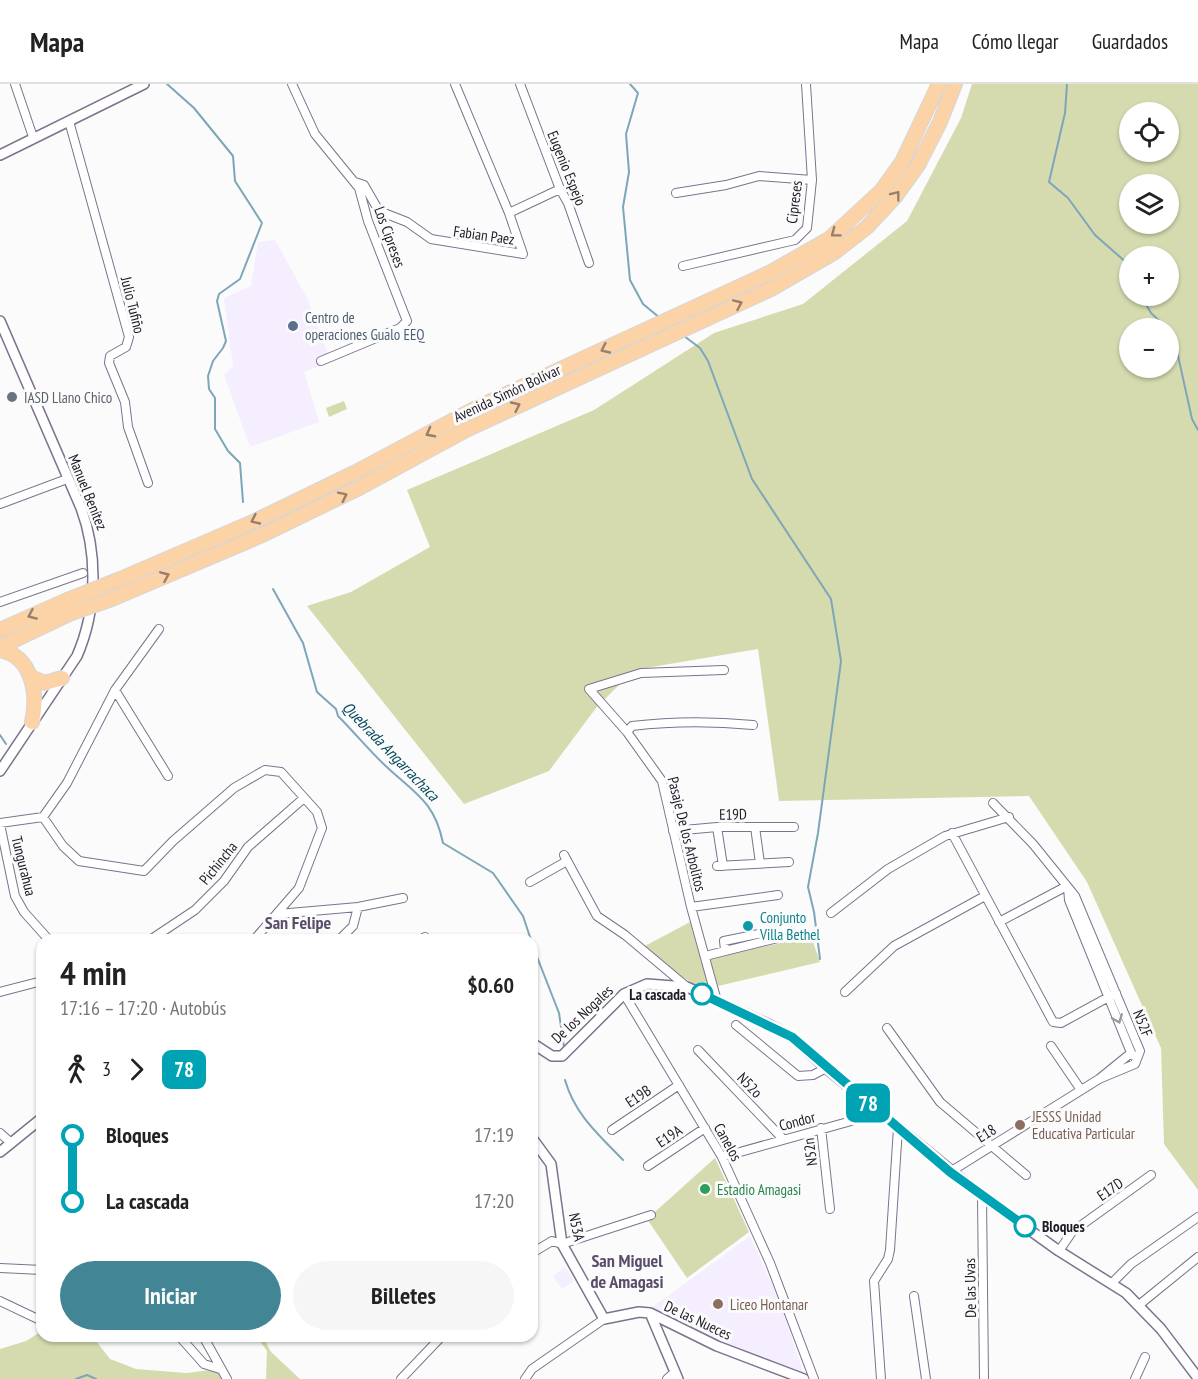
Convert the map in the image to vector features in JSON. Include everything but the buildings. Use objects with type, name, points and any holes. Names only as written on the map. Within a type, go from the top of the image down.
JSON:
[{"type":"highway","name":"Avenida Simón Bolívar","points":[[0,649],[118,580],[265,516],[356,472],[476,408],[771,272],[844,227],[882,190],[902,162],[939,84]]},
{"type":"highway","name":"Avenida Simón Bolívar","points":[[0,630],[67,608],[112,599],[260,536],[361,487],[466,430],[771,289],[835,252],[867,227],[895,197],[918,165],[940,123],[955,84]]},
{"type":"highway","points":[[32,722],[35,699],[24,652],[38,628]]},
{"type":"highway","points":[[0,649],[12,654],[28,672],[45,683],[62,678]]},
{"type":"street","points":[[15,84],[33,137]]},
{"type":"street","points":[[0,155],[144,84]]},
{"type":"street","name":"Los Cipreses","points":[[292,84],[315,134],[355,182],[374,237],[404,310],[407,324],[321,361]]},
{"type":"street","name":"Fabian Paez","points":[[355,182],[364,184],[379,211],[408,222],[431,239],[523,254],[509,213],[455,84]]},
{"type":"street","name":"Eugenio Espejo","points":[[520,84],[560,189],[568,202],[589,263]]},
{"type":"street","name":"Cipreses","points":[[683,266],[799,237],[807,228],[812,180],[806,84]]},
{"type":"street","name":"Julio Tufiño","points":[[69,121],[129,337],[126,347],[110,356],[109,363],[125,402],[128,428],[148,483]]},
{"type":"street","points":[[676,193],[726,185],[759,176],[812,180]]},
{"type":"street","points":[[509,213],[560,189]]},
{"type":"street","name":"Manuel Benítez","points":[[0,321],[86,522],[93,558],[87,626],[77,656],[62,678]]},
{"type":"street","points":[[0,504],[67,479]]},
{"type":"street","points":[[0,602],[83,573]]},
{"type":"street","points":[[0,823],[43,817],[71,776],[115,690],[159,629]]},
{"type":"street","name":"Pasaje De los Arbolitos","points":[[717,1001],[691,907],[659,774],[627,732],[589,689],[641,673],[724,670]]},
{"type":"street","points":[[0,771],[62,678]]},
{"type":"street","points":[[115,690],[168,776]]},
{"type":"street","points":[[627,732],[632,726],[669,722],[708,720],[753,725]]},
{"type":"street","points":[[43,817],[63,846],[79,861],[141,872],[226,795],[260,772],[271,769],[281,772],[321,818],[322,828],[303,882],[260,934]]},
{"type":"street","name":"Pichincha","points":[[159,934],[195,910],[224,881],[248,847],[304,798]]},
{"type":"street","name":"N52F","points":[[993,803],[1009,817],[1075,896],[1113,995],[1131,1053],[1099,1079]]},
{"type":"street","points":[[831,913],[888,869],[952,833],[1009,817]]},
{"type":"street","name":"Tungurahua","points":[[0,823],[15,896],[24,912],[44,934]]},
{"type":"street","points":[[717,827],[720,866],[789,862]]},
{"type":"street","name":"E19D","points":[[673,831],[717,827],[794,827]]},
{"type":"street","points":[[755,827],[760,863]]},
{"type":"street","points":[[952,833],[1053,1022],[1061,1023],[1113,995]]},
{"type":"street","points":[[530,882],[565,858],[597,916],[625,935],[687,987]]},
{"type":"street","points":[[999,922],[1068,886]]},
{"type":"street","points":[[691,907],[778,895]]},
{"type":"street","points":[[845,992],[894,946],[985,896]]},
{"type":"street","points":[[278,914],[358,907],[403,898]]},
{"type":"street","points":[[345,934],[353,926],[358,907]]},
{"type":"street","points":[[724,950],[724,941],[787,928]]},
{"type":"street","points":[[705,956],[782,937]]},
{"type":"street","name":"De los Nogales","points":[[538,1047],[552,1056],[562,1056],[624,994],[639,986],[657,982],[687,987],[792,1037],[950,1172],[1059,1251],[1112,1283],[1139,1305],[1198,1378]]},
{"type":"street","points":[[0,992],[36,983]]},
{"type":"street","name":"Canelos","points":[[624,994],[722,1157],[770,1263],[814,1379]]},
{"type":"street","name":"N52F","points":[[1113,995],[1140,1051],[1135,1064]]},
{"type":"street","points":[[736,1025],[798,1076],[813,1075],[826,1068]]},
{"type":"street","points":[[887,1028],[940,1102],[990,1147],[1026,1175]]},
{"type":"street","points":[[1051,1046],[1081,1090]]},
{"type":"street","name":"N52o","points":[[698,1050],[783,1138]]},
{"type":"street","points":[[1099,1079],[1135,1064],[1131,1053]]},
{"type":"street","name":"E18","points":[[950,1172],[1099,1079]]},
{"type":"street","name":"E19B","points":[[612,1130],[679,1085]]},
{"type":"street","name":"Condor","points":[[722,1157],[783,1138],[880,1113]]},
{"type":"street","points":[[0,1152],[36,1123]]},
{"type":"street","name":"E19A","points":[[648,1166],[705,1128]]},
{"type":"street","name":"N52n","points":[[820,1128],[830,1209]]},
{"type":"street","points":[[881,1379],[874,1281],[888,1259],[890,1250],[898,1128]]},
{"type":"street","points":[[0,1133],[10,1143]]},
{"type":"street","name":"N53A","points":[[538,1146],[551,1164],[562,1244],[604,1319]]},
{"type":"street","name":"E17D","points":[[1059,1251],[1072,1232],[1151,1175]]},
{"type":"street","name":"De las Uvas","points":[[982,1196],[984,1379]]},
{"type":"street","points":[[538,1249],[552,1241],[562,1244],[651,1215]]},
{"type":"street","points":[[1112,1283],[1131,1264],[1198,1217]]},
{"type":"street","points":[[1139,1305],[1198,1257]]},
{"type":"street","points":[[0,1268],[36,1270]]},
{"type":"street","points":[[914,1296],[926,1379]]},
{"type":"street","points":[[0,1301],[36,1318]]},
{"type":"street","name":"De las Nueces","points":[[525,1379],[532,1369],[604,1319],[639,1312],[650,1313],[717,1346],[804,1379]]},
{"type":"street","points":[[650,1313],[673,1377]]},
{"type":"street","points":[[184,1342],[204,1364],[220,1369]]},
{"type":"street","points":[[206,1342],[227,1379]]},
{"type":"street","points":[[401,1379],[436,1342]]},
{"type":"street","points":[[1135,1379],[1145,1358]]},
{"type":"shaded area","points":[[275,240],[307,298],[331,362],[304,372],[319,422],[250,447],[224,375],[233,367],[224,298],[251,286],[258,242]]},
{"type":"shaded area","name":"Liceo Hontanar","points":[[750,1236],[779,1300],[803,1372],[722,1342],[650,1309]]},
{"type":"shaded area","points":[[565,1267],[574,1281],[562,1289],[553,1276]]},
{"type":"green space","points":[[972,84],[1198,84],[1198,1190],[1164,1144],[1161,1048],[1087,882],[1029,796],[779,801],[758,649],[634,670],[596,708],[549,771],[464,804],[307,606],[351,592],[430,547],[407,490],[594,410],[714,333],[803,304],[907,221],[961,118]]},
{"type":"green space","points":[[344,401],[347,409],[329,417],[326,408]]},
{"type":"green space","points":[[690,922],[709,989],[706,991],[667,968],[643,947]]},
{"type":"green space","points":[[811,936],[820,962],[718,986],[710,959]]},
{"type":"green space","name":"Estadio Amagasi","points":[[715,1158],[749,1232],[687,1278],[647,1219]]},
{"type":"green space","points":[[36,1335],[36,1342],[97,1342],[110,1359],[136,1369],[186,1373],[211,1370],[222,1375],[224,1379],[0,1379],[0,1349],[26,1341]]},
{"type":"green space","points":[[261,1342],[266,1342],[271,1352],[300,1379],[266,1379],[267,1351]]},
{"type":"waterway","name":"Quebrada Angarrachaca","points":[[167,84],[194,108],[233,156],[235,181],[262,223],[240,279],[219,294],[217,301],[226,341],[213,361],[208,376],[209,389],[215,398],[215,429],[228,451],[240,463],[243,502]]},
{"type":"waterway","points":[[630,84],[638,93],[626,134],[629,172],[623,207],[630,280],[643,304],[660,318]]},
{"type":"waterway","points":[[1067,84],[1065,113],[1049,182],[1068,198],[1095,235],[1119,256]]},
{"type":"waterway","points":[[1147,306],[1156,318]]},
{"type":"waterway","points":[[684,336],[700,348],[708,361],[752,479],[831,599],[841,661],[818,833],[808,887],[814,912],[820,959]]},
{"type":"waterway","points":[[1179,360],[1192,419],[1198,430]]},
{"type":"waterway","name":"Quebrada Angarrachaca","points":[[273,589],[303,643],[317,692],[336,709],[338,716],[377,757],[424,801],[440,830],[443,843],[493,873],[523,916],[529,934]]},
{"type":"waterway","points":[[0,735],[6,744]]},
{"type":"waterway","name":"Quebrada Angarrachaca","points":[[538,959],[559,1013],[564,1047]]},
{"type":"waterway","name":"Quebrada Angarrachaca","points":[[565,1080],[581,1114],[623,1160]]},
{"type":"waterway","points":[[76,1379],[87,1375],[96,1379]]},
{"type":"bus line","name":"78","points":[[702,994],[792,1037],[950,1172],[1025,1226]]},
{"type":"place","name":"Centro de operaciones Gualo EEQ","points":[[293,326]]},
{"type":"place","name":"IASD Llano Chico","points":[[12,397]]},
{"type":"place","name":"Conjunto Villa Bethel","points":[[748,926]]},
{"type":"place","name":"La cascada","points":[[702,994]]},
{"type":"place","name":"JESSS Unidad Educativa Particular","points":[[1020,1125]]},
{"type":"place","name":"Estadio Amagasi","points":[[705,1189]]},
{"type":"place","name":"Bloques","points":[[1025,1226]]},
{"type":"place","name":"Liceo Hontanar","points":[[718,1304]]},
{"type":"district","name":"San Felipe","points":[[298,922]]},
{"type":"district","name":"San Miguel de Amagasi","points":[[627,1270]]}]
